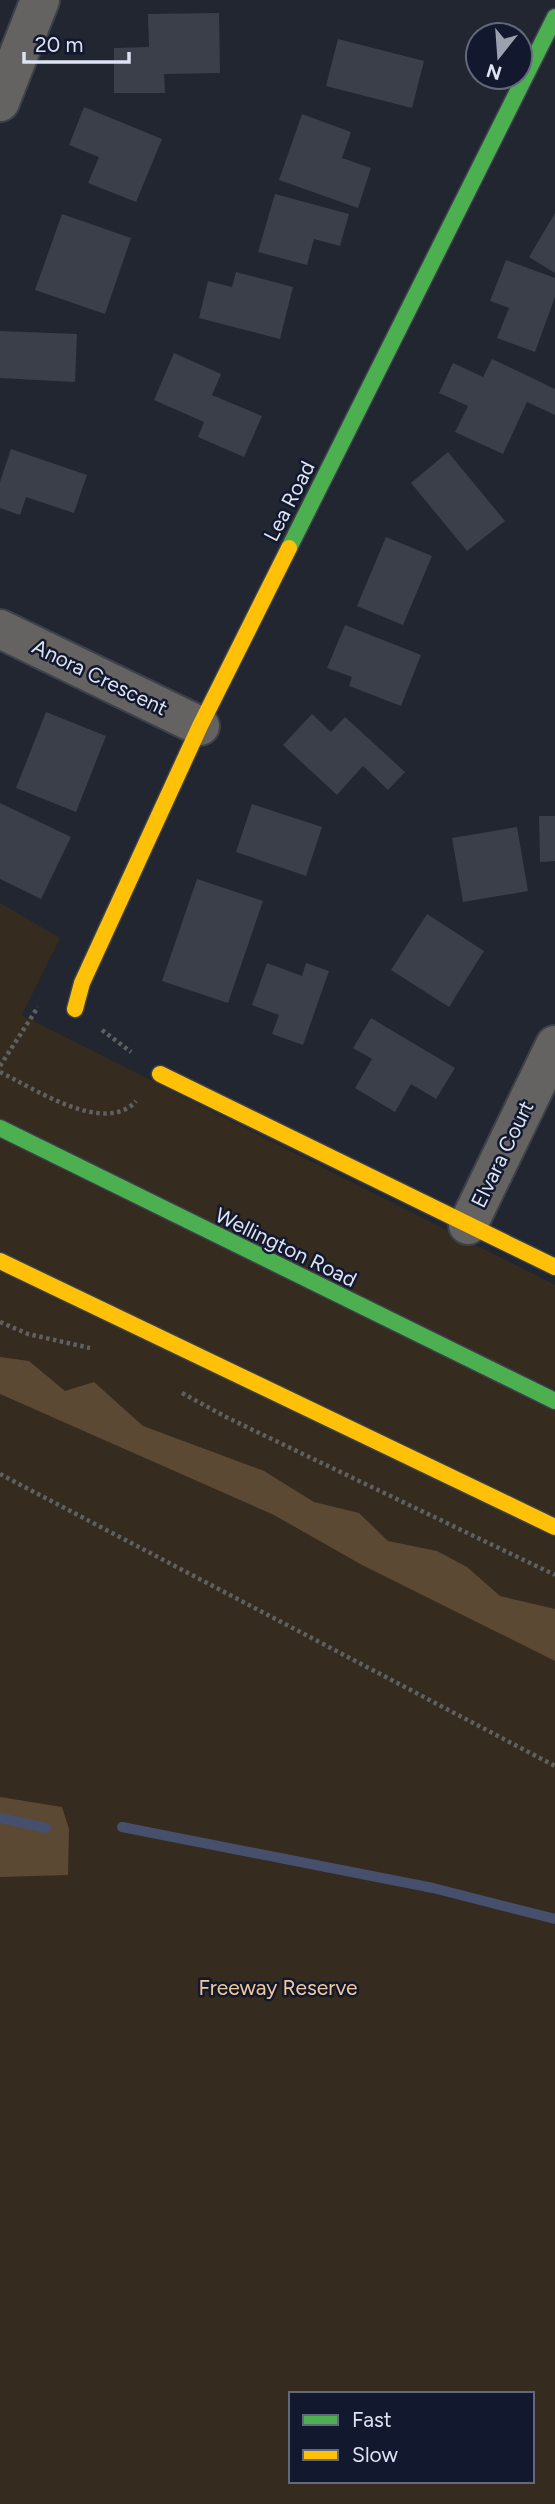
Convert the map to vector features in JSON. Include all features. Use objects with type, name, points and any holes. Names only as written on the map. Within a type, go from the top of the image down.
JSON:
[{"type":"main road","name":"Lea Road","points":[[75,1009],[82,984],[200,726],[555,17]]},
{"type":"main road","points":[[160,1074],[555,1267]]},
{"type":"main road","name":"Wellington Road","points":[[0,1128],[555,1401]]},
{"type":"main road","points":[[0,1261],[555,1527]]},
{"type":"street","points":[[0,102],[40,0]]},
{"type":"street","name":"Anora Crescent","points":[[0,629],[200,726]]},
{"type":"street","name":"Elvara Court","points":[[468,1225],[555,1045]]},
{"type":"path","points":[[0,1066],[38,1007],[75,1009],[160,1074],[129,1109],[105,1115],[76,1109],[0,1072]]},
{"type":"path","points":[[0,1322],[28,1334],[97,1349]]},
{"type":"path","points":[[180,1391],[228,1418],[555,1575]]},
{"type":"path","points":[[0,1474],[555,1766]]},
{"type":"green space","name":"Freeway Reserve","points":[[0,903],[60,938],[22,1015],[555,1285],[555,2504],[0,2504]]},
{"type":"shaded area","points":[[0,1357],[29,1361],[65,1391],[94,1382],[143,1426],[264,1471],[314,1502],[359,1513],[388,1541],[437,1551],[467,1567],[500,1596],[555,1609],[555,1661],[362,1565],[274,1515],[0,1394]]},
{"type":"shaded area","points":[[0,1797],[62,1807],[69,1829],[68,1875],[0,1877]]},
{"type":"building","points":[[219,13],[220,73],[164,74],[165,93],[114,93],[114,48],[149,47],[148,14]]},
{"type":"building","points":[[338,39],[424,61],[412,108],[326,86]]},
{"type":"building","points":[[84,107],[162,139],[136,202],[88,183],[99,157],[69,145]]},
{"type":"building","points":[[302,114],[351,132],[342,158],[371,168],[358,208],[279,180]]},
{"type":"building","points":[[275,194],[349,214],[340,246],[314,239],[307,265],[258,252]]},
{"type":"building","points":[[555,213],[555,273],[529,257]]},
{"type":"building","points":[[62,214],[131,238],[105,314],[35,290]]},
{"type":"building","points":[[506,260],[555,278],[555,297],[535,352],[497,338],[509,308],[490,301]]},
{"type":"building","points":[[236,272],[293,287],[280,339],[199,318],[208,281],[232,287]]},
{"type":"building","points":[[0,331],[77,334],[75,382],[0,378]]},
{"type":"building","points":[[174,353],[221,374],[212,395],[262,416],[244,457],[198,437],[204,422],[154,400]]},
{"type":"building","points":[[492,359],[555,389],[555,415],[527,402],[503,454],[455,432],[468,406],[439,393],[453,363],[483,377]]},
{"type":"building","points":[[11,449],[87,475],[74,513],[26,497],[20,515],[0,508],[0,482]]},
{"type":"building","points":[[448,452],[505,521],[467,551],[411,483]]},
{"type":"building","points":[[386,537],[432,556],[403,625],[357,606]]},
{"type":"building","points":[[345,625],[421,655],[401,706],[349,686],[352,677],[327,668]]},
{"type":"building","points":[[46,712],[106,736],[76,812],[16,788]]},
{"type":"building","points":[[312,714],[331,732],[345,717],[405,772],[388,790],[363,766],[337,795],[283,745]]},
{"type":"building","points":[[0,803],[71,837],[41,899],[0,879]]},
{"type":"building","points":[[252,804],[322,827],[306,876],[236,852]]},
{"type":"building","points":[[539,816],[555,816],[555,861],[540,862]]},
{"type":"building","points":[[517,827],[528,891],[463,902],[452,838]]},
{"type":"building","points":[[197,879],[263,901],[228,1003],[162,981]]},
{"type":"building","points":[[427,914],[484,951],[449,1007],[391,970]]},
{"type":"building","points":[[267,963],[302,976],[306,963],[329,971],[303,1045],[272,1034],[279,1015],[252,1005]]},
{"type":"building","points":[[371,1018],[455,1068],[436,1099],[411,1084],[395,1112],[355,1088],[372,1059],[353,1048]]},
{"type":"waterway","points":[[0,1818],[46,1828]]},
{"type":"waterway","points":[[122,1827],[433,1888],[555,1919]]},
{"type":"traffic: fast","points":[[289,548],[555,17]]},
{"type":"traffic: fast","points":[[0,1128],[555,1401]]},
{"type":"traffic: slow","points":[[75,1009],[82,983],[200,726],[289,548]]},
{"type":"traffic: slow","points":[[160,1074],[555,1267]]},
{"type":"traffic: slow","points":[[0,1261],[555,1527]]}]
